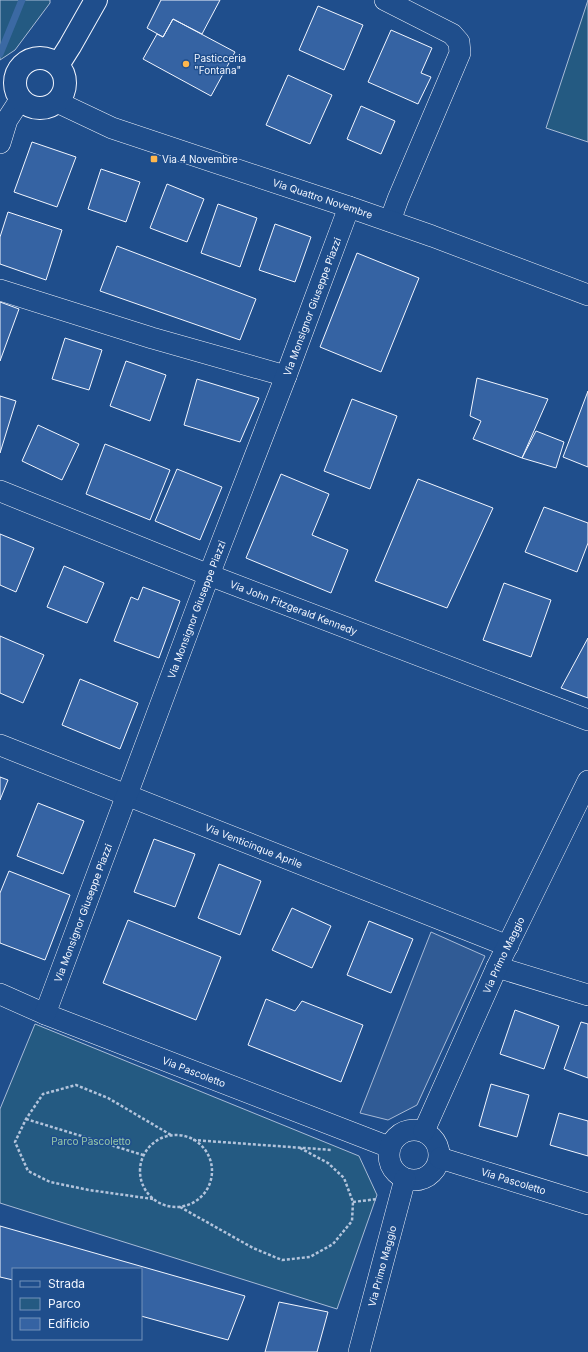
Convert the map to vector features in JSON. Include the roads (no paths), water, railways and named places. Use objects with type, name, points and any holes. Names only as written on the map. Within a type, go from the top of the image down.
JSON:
[{"type":"street","points":[[58,65],[96,0]]},
{"type":"street","points":[[385,0],[452,34],[459,42],[460,53],[390,221]]},
{"type":"street","points":[[0,144],[7,120],[11,91],[15,75],[20,66],[29,60],[39,58],[49,59],[58,65],[64,73],[66,84],[63,94],[57,102],[48,108],[38,109],[28,106],[11,91]]},
{"type":"street","name":"Via Quattro Novembre","points":[[57,102],[112,128],[350,206],[588,295]]},
{"type":"street","name":"Via Monsignor Giuseppe Piazzi","points":[[45,1014],[128,796],[209,575],[350,206]]},
{"type":"street","points":[[0,290],[152,338],[286,376]]},
{"type":"street","name":"Via John Fitzgerald Kennedy","points":[[0,491],[209,575],[588,720]]},
{"type":"street","name":"Via Venticinque Aprile","points":[[0,744],[508,946]]},
{"type":"street","name":"Via Primo Maggio","points":[[424,1131],[497,968],[588,781]]},
{"type":"street","points":[[497,968],[588,995]]},
{"type":"street","name":"Via Pascoletto","points":[[0,994],[45,1014],[389,1147]]},
{"type":"street","points":[[406,1130],[424,1131],[436,1140],[440,1151],[440,1158],[436,1169],[422,1180],[405,1179],[392,1170],[388,1161],[389,1147],[396,1136],[406,1130]]},
{"type":"street","name":"Via Pascoletto","points":[[440,1158],[588,1204]]},
{"type":"street","name":"Via Primo Maggio","points":[[358,1352],[405,1179]]},
{"type":"waterway","points":[[0,54],[22,0]]},
{"type":"place","name":"Pasticceria \"Fontana\"","points":[[186,64]]},
{"type":"place","name":"Via 4 Novembre","points":[[154,159]]},
{"type":"park label","name":"Parco Pascoletto","points":[[91,1141]]}]
